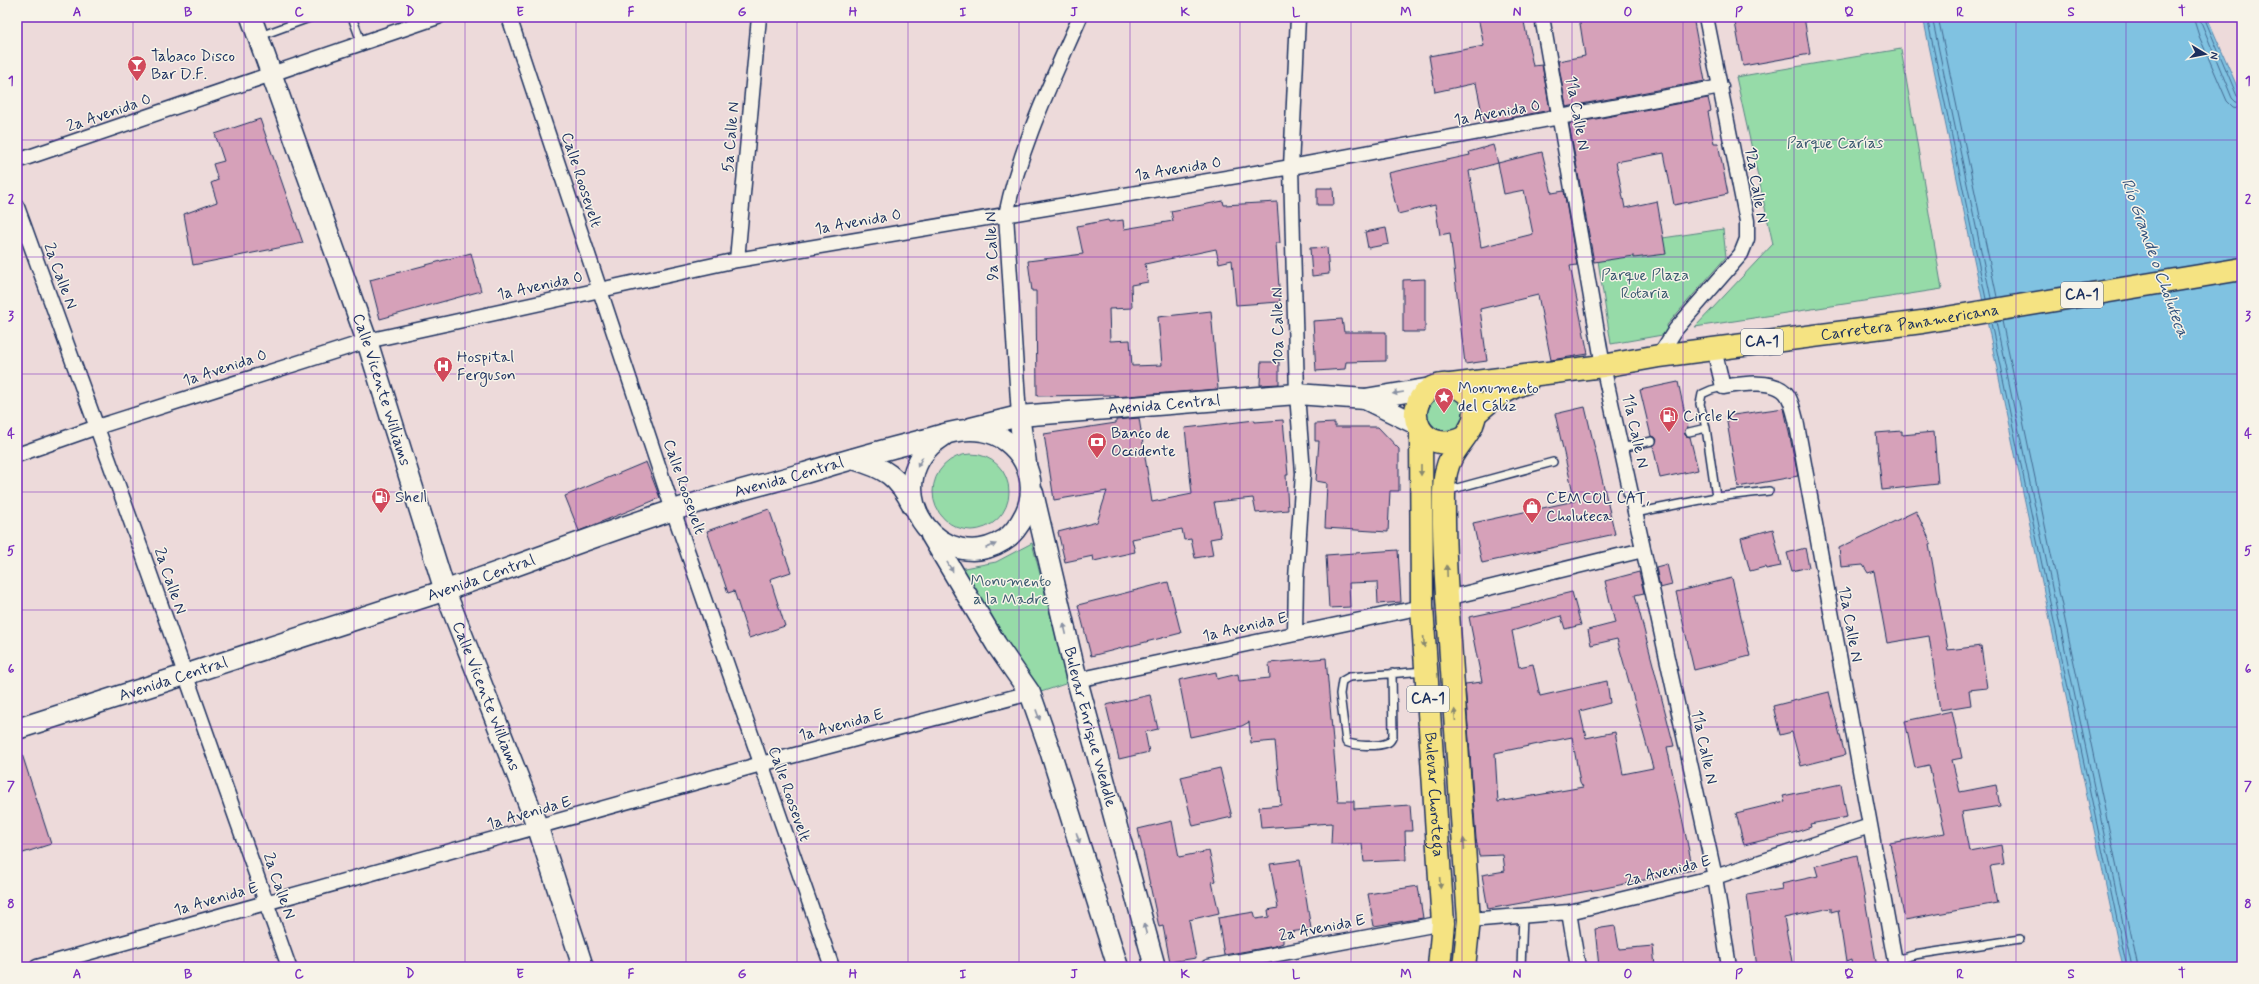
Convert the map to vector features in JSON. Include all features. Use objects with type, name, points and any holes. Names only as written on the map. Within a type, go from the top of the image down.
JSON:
[{"type":"highway","name":"Carretera Panamericana","points":[[1441,386],[1603,366],[1659,356],[1922,322],[2242,269]]},
{"type":"highway","name":"Carretera Panamericana","points":[[1475,414],[1490,400],[1513,387],[1577,369]]},
{"type":"highway","points":[[1441,386],[1468,395],[1473,404],[1475,414]]},
{"type":"highway","name":"CA-1","points":[[1420,428],[1416,415],[1418,404],[1423,395],[1441,386]]},
{"type":"highway","name":"CA-1","points":[[1463,438],[1469,432],[1475,414]]},
{"type":"highway","points":[[1420,428],[1436,442],[1445,444],[1463,438]]},
{"type":"highway","name":"Bulevar Chorotega","points":[[1420,428],[1422,607],[1443,923],[1439,967]]},
{"type":"highway","name":"Bulevar Chorotega","points":[[1463,438],[1451,457],[1445,474],[1444,492],[1448,598],[1468,920],[1464,967]]},
{"type":"highway","points":[[1435,808],[1461,806]]},
{"type":"main road","name":"Calle Vicente Williams","points":[[251,17],[367,341],[445,591],[538,828],[583,967]]},
{"type":"main road","name":"Avenida Central","points":[[17,730],[185,674],[445,591],[674,510],[853,459],[1019,416],[1297,394],[1366,399],[1441,386]]},
{"type":"main road","name":"Avenida Central","points":[[1366,399],[1420,428]]},
{"type":"main road","points":[[930,534],[947,545],[967,550],[987,548],[1006,539],[1020,525],[1029,507],[1031,486],[1019,416]]},
{"type":"main road","points":[[918,517],[912,499],[912,480],[919,462],[926,451],[955,432],[984,431],[1002,438],[1017,450],[1027,466]]},
{"type":"main road","points":[[853,459],[873,464],[885,470],[895,478],[996,644],[1030,693],[1048,744],[1118,967]]},
{"type":"main road","name":"Bulevar Enrique Weddle","points":[[1031,486],[1076,680],[1156,967]]},
{"type":"street","name":"2a Avenida O","points":[[17,161],[438,17]]},
{"type":"street","name":"Calle Roosevelt","points":[[509,17],[674,510],[832,967]]},
{"type":"street","name":"5a Calle N","points":[[737,260],[759,17]]},
{"type":"street","name":"9a Calle N","points":[[1019,416],[1006,214],[1011,190],[1041,106],[1080,17]]},
{"type":"street","name":"10a Calle N","points":[[1295,633],[1296,579],[1303,473],[1297,394],[1291,168],[1298,17]]},
{"type":"street","name":"11a Calle N","points":[[1542,17],[1561,118],[1603,366],[1715,877],[1729,967]]},
{"type":"street","name":"12a Calle N","points":[[1659,356],[1676,329],[1741,254],[1747,238],[1747,221],[1706,17]]},
{"type":"street","name":"1a Avenida O","points":[[17,455],[97,427],[367,341],[737,260],[1006,214],[1291,168],[1721,87]]},
{"type":"street","name":"2a Calle N","points":[[17,207],[289,967]]},
{"type":"street","points":[[1714,349],[1723,387]]},
{"type":"street","name":"12a Calle N","points":[[1723,387],[1748,382],[1778,387],[1790,398],[1796,420],[1896,963]]},
{"type":"street","points":[[1448,598],[1643,550]]},
{"type":"street","name":"1a Avenida E","points":[[1076,680],[1422,607]]},
{"type":"street","name":"1a Avenida E","points":[[37,967],[538,828],[761,764],[1030,693]]},
{"type":"street","name":"2a Avenida E","points":[[1468,920],[1569,912],[1715,877],[1870,826]]},
{"type":"street","points":[[1569,912],[1578,967]]},
{"type":"street","name":"2a Avenida E","points":[[1208,967],[1443,923]]},
{"type":"lane","points":[[258,37],[312,17]]},
{"type":"lane","points":[[352,17],[362,44]]},
{"type":"lane","points":[[1716,497],[1706,428],[1700,404],[1702,394],[1723,387]]},
{"type":"lane","points":[[1689,432],[1706,428]]},
{"type":"lane","points":[[1621,448],[1652,442]]},
{"type":"lane","points":[[1444,492],[1553,462]]},
{"type":"lane","points":[[1635,513],[1716,497],[1769,491]]},
{"type":"lane","points":[[1392,674],[1393,736],[1390,742],[1386,744],[1352,745],[1346,742],[1340,694],[1342,681],[1349,677],[1426,671]]},
{"type":"lane","points":[[1521,967],[1523,916]]},
{"type":"lane","points":[[1896,963],[1914,955],[2020,939]]},
{"type":"green space","name":"Parque Carías","points":[[1901,49],[1942,289],[1695,327],[1773,244],[1736,77]]},
{"type":"green space","name":"Parque Plaza Rotaria","points":[[1723,229],[1726,257],[1667,325],[1668,334],[1611,344],[1596,248]]},
{"type":"green space","points":[[1453,393],[1467,411],[1459,432],[1431,433],[1423,407],[1432,395]]},
{"type":"green space","points":[[971,454],[986,457],[998,465],[1006,477],[1009,492],[1006,507],[998,519],[986,527],[971,530],[956,527],[944,519],[936,507],[933,492],[936,477],[944,465],[956,457]]},
{"type":"green space","name":"Monumento a la Madre","points":[[1032,543],[1068,683],[1038,693],[959,569],[996,562]]},
{"type":"water","name":"Río Grande o Choluteca","points":[[1923,17],[2207,17],[2242,98],[2242,967],[2123,967]]},
{"type":"building","points":[[1478,17],[1523,17],[1533,66],[1542,65],[1550,110],[1484,123],[1476,83],[1435,92],[1429,56],[1484,46]]},
{"type":"building","points":[[1579,17],[1693,17],[1705,81],[1566,107],[1558,61],[1585,56]]},
{"type":"building","points":[[1734,17],[1804,17],[1810,54],[1743,66]]},
{"type":"building","points":[[1708,98],[1711,111],[1708,112],[1714,143],[1718,143],[1728,194],[1674,205],[1664,153],[1616,162],[1625,208],[1657,201],[1666,254],[1634,258],[1634,256],[1594,262],[1569,124]]},
{"type":"building","points":[[260,119],[303,243],[193,265],[184,214],[217,202],[211,183],[218,180],[213,164],[224,161],[215,134]]},
{"type":"building","points":[[1493,145],[1498,163],[1542,152],[1552,193],[1564,191],[1577,265],[1570,266],[1588,354],[1551,360],[1538,295],[1480,309],[1487,361],[1465,364],[1450,233],[1440,235],[1435,205],[1398,214],[1388,173],[1470,155],[1469,152]],"holes":[[[1498,163],[1504,194],[1524,190],[1533,234],[1481,247],[1469,171]]]},
{"type":"building","points":[[1317,188],[1333,188],[1334,205],[1317,205]]},
{"type":"building","points":[[1223,201],[1224,205],[1277,202],[1280,243],[1276,243],[1280,302],[1236,305],[1232,260],[1219,263],[1216,249],[1145,264],[1148,282],[1131,285],[1132,308],[1109,309],[1110,341],[1130,340],[1132,366],[1162,365],[1158,317],[1211,311],[1218,389],[1115,397],[1115,395],[1037,396],[1036,291],[1032,291],[1028,261],[1083,254],[1077,226],[1108,220],[1109,222],[1123,220],[1124,229],[1173,221],[1171,211]]},
{"type":"building","points":[[1386,228],[1389,244],[1368,248],[1365,232]]},
{"type":"building","points":[[1327,247],[1329,274],[1312,276],[1310,248]]},
{"type":"building","points":[[471,253],[481,291],[380,319],[370,280]]},
{"type":"building","points":[[1425,279],[1425,332],[1403,332],[1403,280]]},
{"type":"building","points":[[1342,319],[1344,332],[1386,332],[1386,361],[1346,362],[1345,369],[1316,371],[1313,321]]},
{"type":"building","points":[[1261,362],[1279,362],[1279,384],[1260,385]]},
{"type":"building","points":[[1678,382],[1688,427],[1684,433],[1686,436],[1690,437],[1698,470],[1660,478],[1653,446],[1657,440],[1655,437],[1651,436],[1640,390]]},
{"type":"building","points":[[1585,407],[1615,534],[1482,563],[1473,523],[1575,501],[1555,414]]},
{"type":"building","points":[[1784,408],[1798,476],[1738,487],[1726,416]]},
{"type":"building","points":[[1139,418],[1152,502],[1192,494],[1185,428],[1255,420],[1255,422],[1283,420],[1288,475],[1286,475],[1288,510],[1256,513],[1253,498],[1214,502],[1221,537],[1210,539],[1213,555],[1195,558],[1191,539],[1184,540],[1182,529],[1132,539],[1135,552],[1094,561],[1093,556],[1065,562],[1058,532],[1097,522],[1107,491],[1054,500],[1044,434],[1116,423],[1116,420]]},
{"type":"building","points":[[1335,423],[1335,427],[1378,427],[1399,449],[1399,491],[1390,491],[1388,532],[1325,528],[1327,483],[1316,481],[1319,441],[1315,441],[1315,424]]},
{"type":"building","points":[[1902,431],[1902,435],[1934,432],[1938,484],[1882,490],[1876,433]]},
{"type":"building","points":[[646,462],[660,498],[579,531],[565,496]]},
{"type":"building","points":[[769,509],[791,572],[770,579],[785,626],[749,638],[734,591],[728,593],[707,531]]},
{"type":"building","points":[[1916,511],[1931,543],[1929,544],[1948,650],[1981,646],[1987,688],[1969,690],[1971,705],[1940,710],[1929,636],[1887,643],[1874,571],[1868,573],[1863,565],[1841,567],[1839,548]]},
{"type":"building","points":[[1773,529],[1781,566],[1766,569],[1765,567],[1750,571],[1741,538]]},
{"type":"building","points":[[1805,548],[1809,567],[1792,571],[1787,553]]},
{"type":"building","points":[[1398,550],[1401,602],[1378,604],[1377,582],[1349,583],[1350,607],[1329,608],[1326,555]]},
{"type":"building","points":[[1667,564],[1672,585],[1660,588],[1656,567]]},
{"type":"building","points":[[1639,572],[1644,593],[1635,595],[1674,746],[1667,747],[1693,870],[1600,889],[1488,909],[1482,875],[1505,871],[1503,855],[1479,856],[1476,839],[1465,684],[1482,682],[1469,617],[1531,604],[1547,598],[1572,592],[1581,625],[1565,629],[1561,616],[1512,631],[1519,667],[1533,664],[1540,696],[1607,681],[1610,703],[1580,711],[1586,738],[1615,732],[1623,774],[1653,768],[1617,639],[1591,645],[1588,630],[1615,623],[1605,581]],"holes":[[[1572,737],[1580,782],[1583,787],[1498,802],[1495,753]]]},
{"type":"building","points":[[1732,578],[1750,656],[1694,670],[1676,592]]},
{"type":"building","points":[[1168,582],[1181,633],[1091,656],[1078,605]]},
{"type":"building","points":[[1326,658],[1338,801],[1354,801],[1354,809],[1410,805],[1412,831],[1405,831],[1406,860],[1364,862],[1362,844],[1331,844],[1332,823],[1261,828],[1259,807],[1281,805],[1275,741],[1251,743],[1249,722],[1242,726],[1190,737],[1179,680],[1216,672],[1217,679],[1238,674],[1239,681],[1270,678],[1269,663]]},
{"type":"building","points":[[1829,692],[1845,755],[1801,766],[1792,732],[1780,735],[1773,706]]},
{"type":"building","points":[[1150,695],[1158,729],[1145,732],[1149,752],[1119,759],[1106,705]]},
{"type":"building","points":[[1952,711],[1962,758],[1952,760],[1960,792],[1996,785],[2000,806],[1962,812],[1969,851],[2001,845],[2004,864],[1990,866],[1997,903],[1905,920],[1890,843],[1945,833],[1929,765],[1915,768],[1905,721]]},
{"type":"building","points":[[17,748],[20,748],[51,844],[17,855]]},
{"type":"building","points":[[1220,768],[1232,817],[1193,826],[1181,777]]},
{"type":"building","points":[[1841,784],[1847,817],[1810,824],[1811,827],[1793,833],[1744,845],[1736,813],[1785,801],[1783,796]]},
{"type":"building","points":[[1172,821],[1179,857],[1209,851],[1216,881],[1212,882],[1219,913],[1189,920],[1196,958],[1170,962],[1163,926],[1159,927],[1138,829]]},
{"type":"building","points":[[1857,855],[1877,967],[1852,967],[1851,960],[1846,962],[1838,910],[1831,912],[1831,908],[1784,918],[1793,967],[1757,967],[1747,895],[1782,889],[1781,884],[1818,876],[1815,866]]},
{"type":"building","points":[[1300,860],[1311,929],[1283,933],[1283,943],[1275,946],[1224,955],[1218,918],[1254,912],[1256,919],[1269,917],[1268,910],[1278,908],[1270,864]]},
{"type":"building","points":[[1418,886],[1423,918],[1374,926],[1368,894]]},
{"type":"building","points":[[1615,926],[1619,949],[1653,946],[1655,967],[1599,967],[1595,929]]},
{"type":"building","points":[[1279,962],[1279,967],[1254,967]]},
{"type":"place","name":"Tabaco Disco Bar D.F.","points":[[137,82]]},
{"type":"place","name":"Hospital Ferguson","points":[[443,383]]},
{"type":"place","name":"Monumento del Cáliz","points":[[1444,414]]},
{"type":"place","name":"Circle K","points":[[1669,433]]},
{"type":"place","name":"Banco de Occidente","points":[[1097,459]]},
{"type":"place","name":"Shell","points":[[381,514]]},
{"type":"place","name":"CEMCOL CAT, Choluteca","points":[[1532,524]]}]
